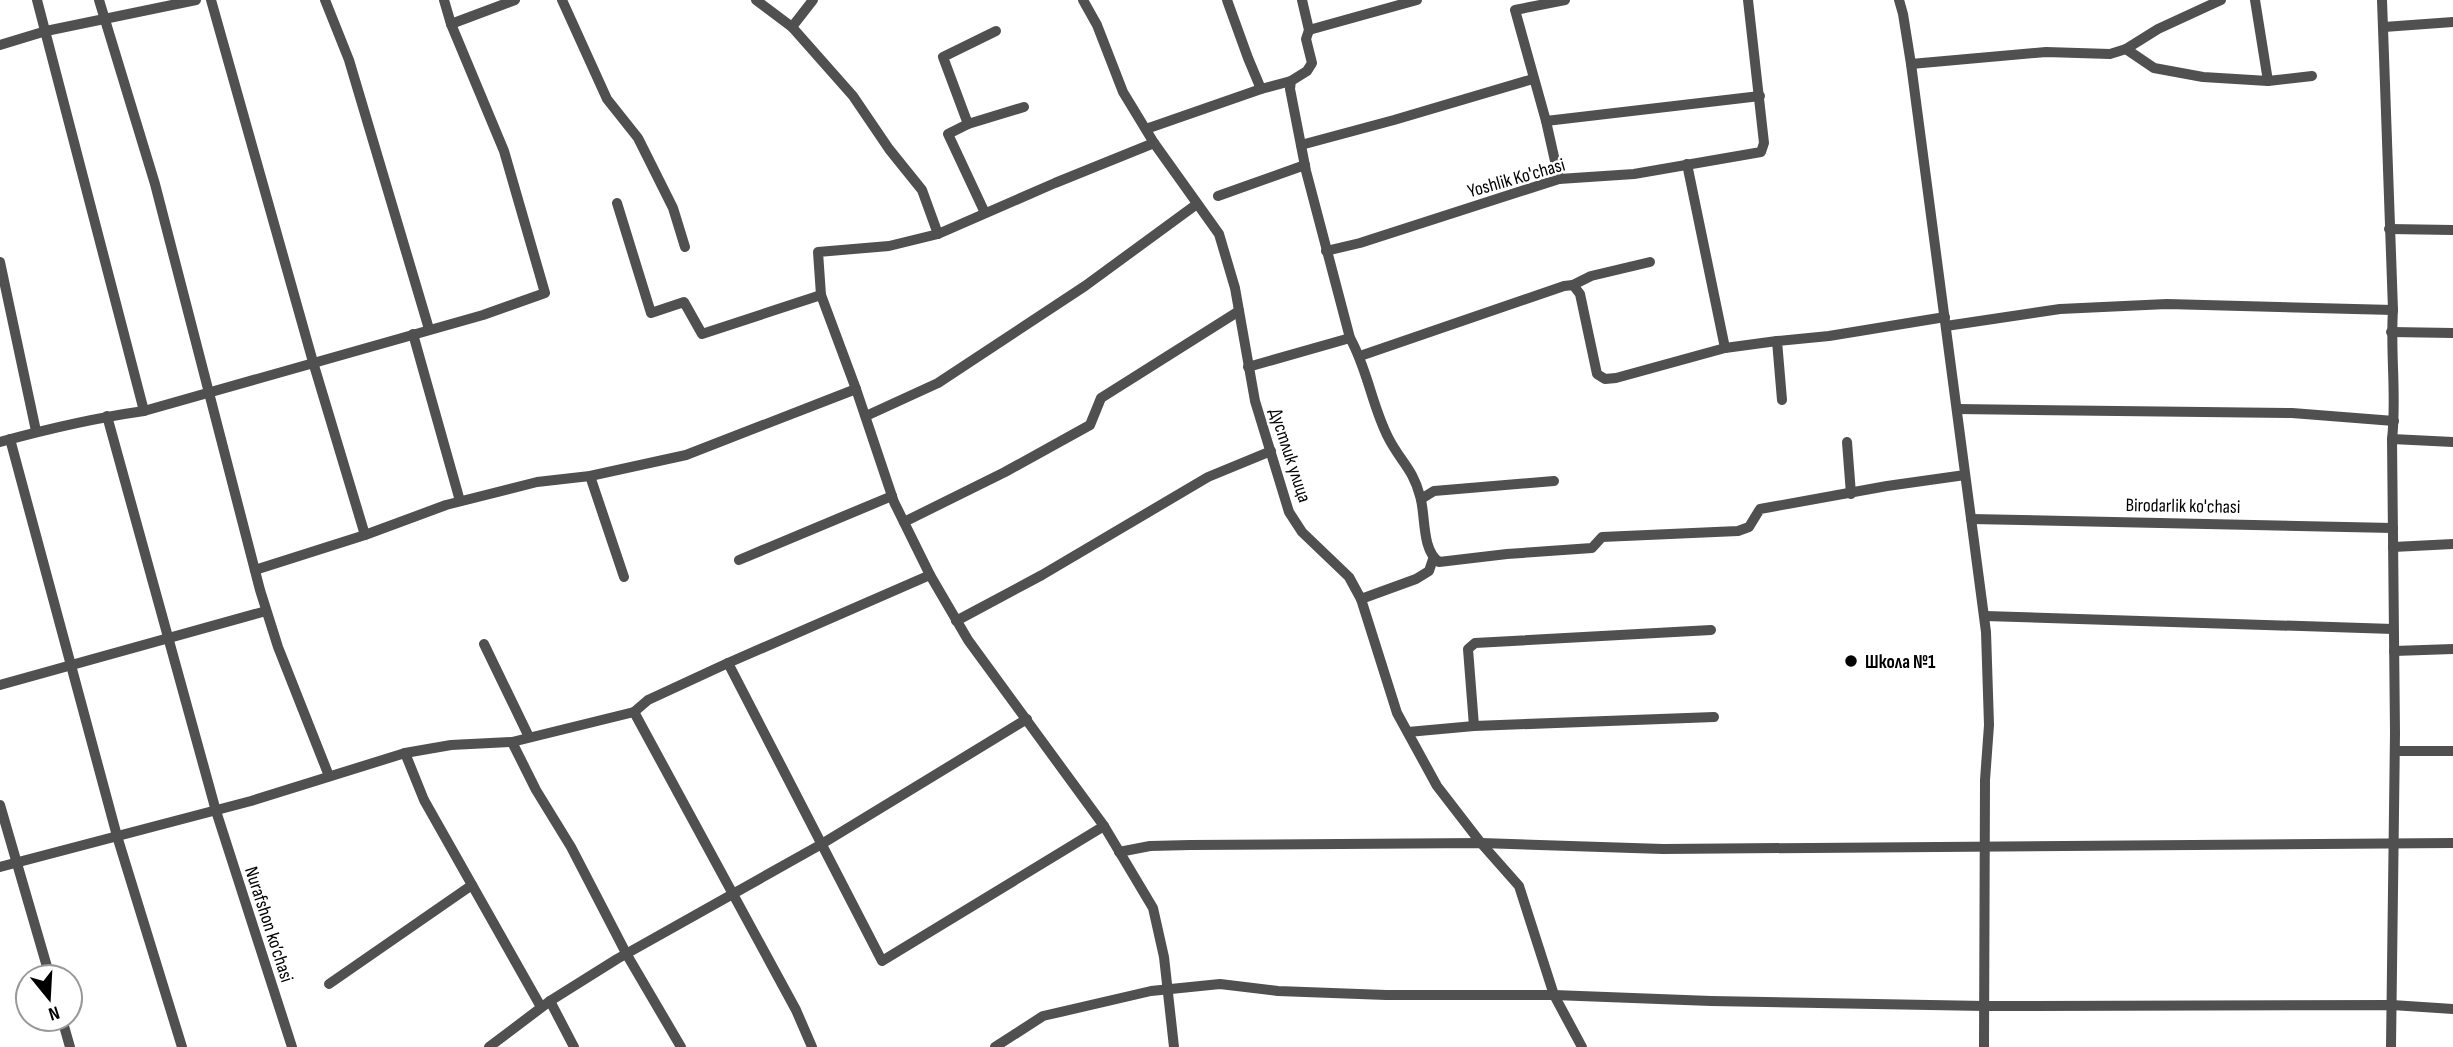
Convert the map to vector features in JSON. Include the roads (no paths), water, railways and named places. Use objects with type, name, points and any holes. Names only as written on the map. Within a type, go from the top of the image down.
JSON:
[{"type":"street","points":[[37,0],[144,411]]},
{"type":"street","points":[[99,0],[155,184],[266,611],[329,776]]},
{"type":"street","points":[[0,45],[105,17],[196,0]]},
{"type":"street","points":[[211,0],[313,362],[365,535]]},
{"type":"street","points":[[325,0],[353,73],[429,329]]},
{"type":"street","points":[[182,1047],[117,836],[71,666],[5,441],[36,431],[144,411],[483,315],[545,293],[504,151],[451,24],[444,0]]},
{"type":"street","points":[[451,24],[515,0]]},
{"type":"street","points":[[562,0],[607,99],[638,138],[673,208],[685,247]]},
{"type":"street","points":[[756,0],[792,27],[853,96],[922,190],[938,234]]},
{"type":"street","points":[[792,27],[813,0]]},
{"type":"street","name":"Дустлик улица","points":[[1083,0],[1097,25],[1123,92],[1154,143],[1219,234],[1235,288],[1255,401],[1289,512],[1301,532],[1349,577],[1361,599],[1397,713],[1437,786],[1481,843],[1520,886],[1553,995],[1582,1047]]},
{"type":"street","points":[[1227,0],[1261,89]]},
{"type":"street","points":[[1146,129],[1291,81],[1307,71],[1312,63],[1306,39],[1309,30],[1302,0]]},
{"type":"street","points":[[1309,30],[1417,0]]},
{"type":"street","points":[[1559,179],[1514,5],[1565,0]]},
{"type":"street","points":[[1546,121],[1760,96],[1748,0]]},
{"type":"street","points":[[1899,0],[1911,64],[1985,615],[1989,725],[1985,780],[1984,1047]]},
{"type":"street","points":[[1911,64],[2046,52],[2110,54],[2126,49],[2158,29],[2221,0]]},
{"type":"street","points":[[2255,0],[2268,81]]},
{"type":"street","points":[[2382,0],[2393,310],[2391,332],[2394,421],[2395,751],[2391,1047]]},
{"type":"street","points":[[2384,27],[2453,22]]},
{"type":"street","points":[[968,124],[943,57],[996,31]]},
{"type":"street","points":[[2126,49],[2154,68],[2203,77],[2268,81],[2312,76]]},
{"type":"street","points":[[1301,145],[1533,79]]},
{"type":"street","points":[[1291,81],[1305,165],[1350,338],[1360,356],[1376,408],[1390,440],[1413,473],[1433,559],[1439,562],[1592,548],[1602,537],[1625,534],[1738,531],[1749,527],[1760,509],[1965,475]]},
{"type":"street","name":"Yoshlik Ko'chasi","points":[[1326,251],[1360,243],[1559,179],[1634,174],[1761,152],[1764,143],[1760,96]]},
{"type":"street","points":[[985,213],[948,134],[968,124],[1024,107]]},
{"type":"street","points":[[1154,143],[938,234],[889,246],[818,252],[821,295],[866,416],[892,496],[930,575],[968,640],[1104,825],[1153,908],[1164,957],[1174,1047]]},
{"type":"street","points":[[1687,164],[1724,348]]},
{"type":"street","points":[[1218,196],[1305,165]]},
{"type":"street","points":[[617,203],[651,313],[684,302],[702,334],[821,295]]},
{"type":"street","points":[[866,416],[938,383],[1085,286],[1197,204]]},
{"type":"street","points":[[2389,229],[2453,230]]},
{"type":"street","points":[[1360,356],[1573,285],[1591,276],[1650,261]]},
{"type":"street","points":[[0,262],[36,431]]},
{"type":"street","points":[[1573,285],[1580,294],[1597,374],[1605,379],[1616,379],[1724,348],[2060,309],[2167,304],[2393,310]]},
{"type":"street","points":[[904,522],[1005,472],[1090,425],[1101,398],[1239,312]]},
{"type":"street","points":[[2391,332],[2453,332]]},
{"type":"street","points":[[413,334],[460,501]]},
{"type":"street","points":[[1248,368],[1350,338]]},
{"type":"street","points":[[1777,341],[1782,400]]},
{"type":"street","points":[[255,570],[460,501],[537,482],[590,476],[686,455],[856,389]]},
{"type":"street","points":[[1957,409],[2292,413],[2394,421]]},
{"type":"street","name":"Nurafshon ko’chasi","points":[[107,416],[216,811],[292,1047]]},
{"type":"street","points":[[2392,439],[2453,442]]},
{"type":"street","points":[[1847,442],[1852,494]]},
{"type":"street","points":[[956,621],[1042,575],[1208,477],[1271,451]]},
{"type":"street","points":[[590,476],[624,577]]},
{"type":"street","points":[[1421,499],[1434,491],[1554,481]]},
{"type":"street","points":[[738,560],[892,496]]},
{"type":"street","name":"Birodarlik ko'chasi","points":[[1971,519],[2393,528]]},
{"type":"street","points":[[2393,547],[2453,544]]},
{"type":"street","points":[[1361,599],[1416,579],[1429,570],[1433,559]]},
{"type":"street","points":[[0,867],[216,811],[405,753],[451,745],[512,742],[634,712],[648,700],[930,575]]},
{"type":"street","points":[[0,685],[266,611]]},
{"type":"street","points":[[1985,615],[2186,624],[2393,629]]},
{"type":"street","points":[[1474,726],[1468,649],[1475,643],[1712,630]]},
{"type":"street","points":[[484,644],[529,737]]},
{"type":"street","points":[[2394,651],[2453,649]]},
{"type":"street","points":[[728,663],[882,961],[1104,825]]},
{"type":"street","points":[[634,712],[796,1010],[812,1047]]},
{"type":"street","points":[[1408,732],[1474,726],[1714,717]]},
{"type":"street","points":[[489,1047],[545,1004],[820,845],[1027,719]]},
{"type":"street","points":[[512,742],[627,955],[681,1047]]},
{"type":"street","points":[[2395,751],[2453,751]]},
{"type":"street","points":[[405,753],[424,800],[472,885],[574,1047]]},
{"type":"street","points":[[0,805],[46,963]]},
{"type":"street","points":[[1119,852],[1150,846],[1190,845],[1481,843],[1663,849],[2453,843]]},
{"type":"street","points":[[329,984],[472,885]]},
{"type":"street","points":[[995,1047],[1043,1016],[1166,989],[1220,984],[1278,992],[1386,995],[1553,995],[1985,1006],[2392,1005],[2453,1009]]},
{"type":"place","name":"Школа №1","points":[[1851,661]]}]
